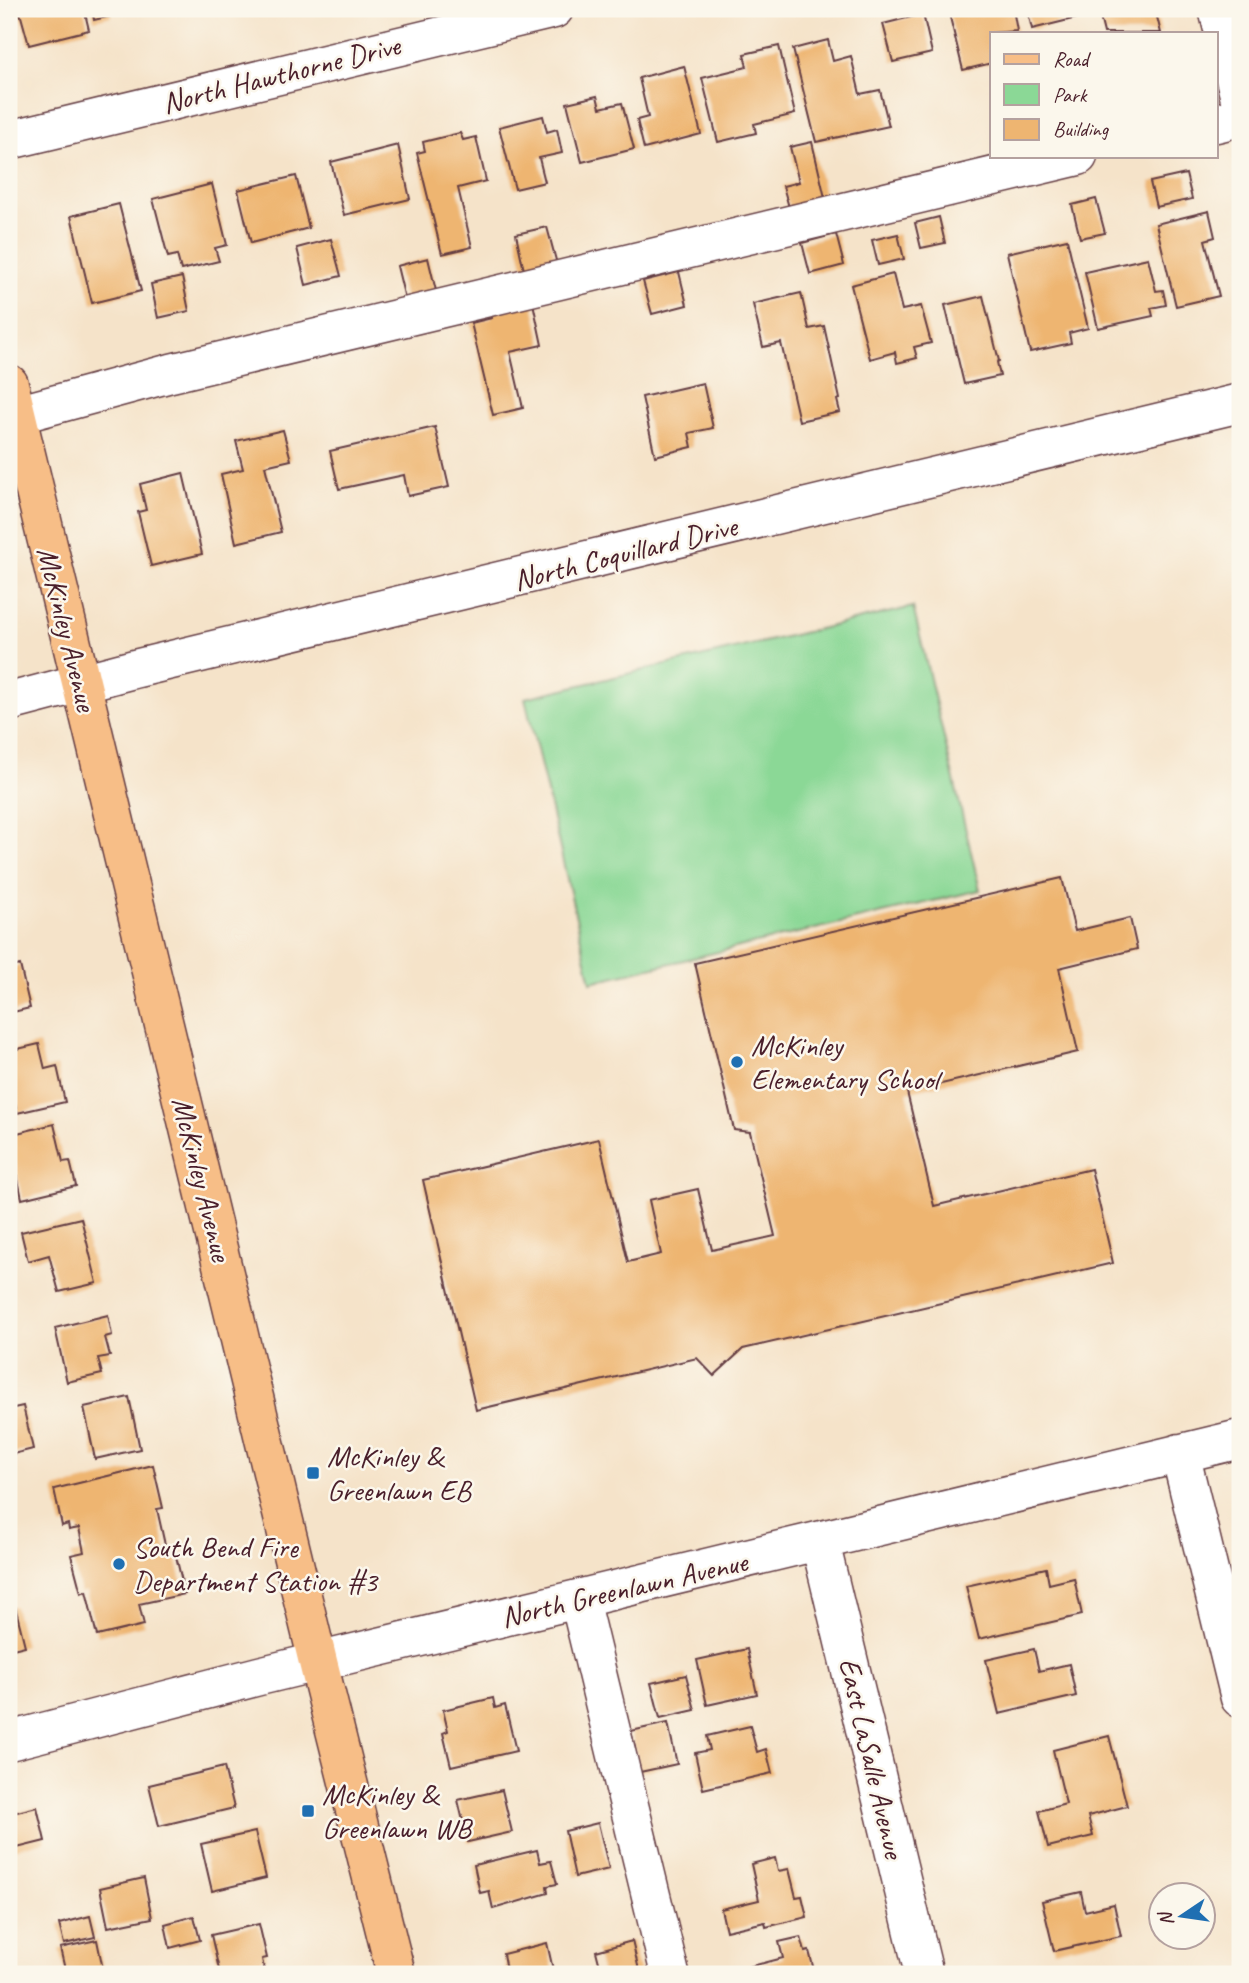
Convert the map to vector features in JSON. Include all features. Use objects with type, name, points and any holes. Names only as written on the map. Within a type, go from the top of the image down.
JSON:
[{"type":"main road","name":"McKinley Avenue","points":[[13,400],[396,1974]]},
{"type":"street","name":"North Hawthorne Drive","points":[[9,140],[554,9]]},
{"type":"street","points":[[1217,9],[1240,99]]},
{"type":"street","points":[[1218,122],[1240,117]]},
{"type":"street","points":[[13,400],[184,370],[1070,158]]},
{"type":"street","name":"North Coquillard Drive","points":[[9,702],[1240,403]]},
{"type":"street","name":"North Greenlawn Avenue","points":[[9,1741],[318,1662],[1240,1439]]},
{"type":"street","points":[[1180,1454],[1240,1698]]},
{"type":"street","name":"East LaSalle Avenue","points":[[821,1542],[924,1974]]},
{"type":"street","points":[[579,1599],[670,1974]]},
{"type":"green space","points":[[913,607],[980,890],[591,982],[525,698]]},
{"type":"building","points":[[19,9],[84,9],[89,30],[29,45]]},
{"type":"building","points":[[92,9],[110,9],[111,16],[94,20]]},
{"type":"building","points":[[948,9],[1013,9],[1017,31],[990,32],[990,63],[963,70]]},
{"type":"building","points":[[1027,9],[1083,9],[1085,16],[1032,29]]},
{"type":"building","points":[[1098,9],[1155,9],[1161,32],[1104,32]]},
{"type":"building","points":[[923,14],[932,53],[893,62],[883,24]]},
{"type":"building","points":[[828,40],[833,61],[851,56],[860,94],[880,90],[889,126],[816,142],[793,49]]},
{"type":"building","points":[[779,46],[795,114],[754,124],[756,133],[718,142],[702,78],[747,67],[744,54]]},
{"type":"building","points":[[684,66],[701,134],[644,149],[637,120],[648,117],[639,78]]},
{"type":"building","points":[[597,96],[600,108],[622,103],[634,149],[582,162],[567,103]]},
{"type":"building","points":[[543,116],[547,132],[557,129],[562,153],[539,158],[545,182],[515,189],[499,127]]},
{"type":"building","points":[[460,133],[463,140],[476,137],[486,181],[458,188],[472,247],[442,254],[417,153],[425,151],[423,142]]},
{"type":"building","points":[[812,142],[826,202],[790,211],[783,186],[799,182],[790,147]]},
{"type":"building","points":[[398,145],[410,199],[344,215],[331,162]]},
{"type":"building","points":[[1186,174],[1192,199],[1156,207],[1150,182]]},
{"type":"building","points":[[296,176],[309,228],[251,243],[238,190]]},
{"type":"building","points":[[212,184],[227,245],[215,248],[219,261],[181,270],[177,255],[168,257],[153,199]]},
{"type":"building","points":[[1096,199],[1105,233],[1080,238],[1072,205]]},
{"type":"building","points":[[119,204],[141,291],[92,303],[71,216]]},
{"type":"building","points":[[1209,211],[1215,237],[1205,240],[1219,296],[1176,306],[1156,224]]},
{"type":"building","points":[[939,217],[945,243],[921,248],[915,223]]},
{"type":"building","points":[[547,227],[558,268],[525,275],[516,234]]},
{"type":"building","points":[[836,234],[844,265],[810,274],[802,243]]},
{"type":"building","points":[[898,234],[904,259],[878,265],[872,240]]},
{"type":"building","points":[[331,239],[341,276],[306,285],[297,248]]},
{"type":"building","points":[[1067,239],[1088,328],[1069,333],[1071,343],[1030,352],[1007,253]]},
{"type":"building","points":[[428,258],[437,295],[406,303],[397,266]]},
{"type":"building","points":[[1148,258],[1156,291],[1163,290],[1166,305],[1151,308],[1153,316],[1098,328],[1085,272]]},
{"type":"building","points":[[679,272],[687,305],[652,314],[643,281]]},
{"type":"building","points":[[893,274],[902,310],[921,306],[931,343],[914,347],[917,358],[897,363],[895,352],[870,359],[851,285]]},
{"type":"building","points":[[182,277],[189,311],[158,318],[151,284]]},
{"type":"building","points":[[801,293],[809,329],[824,326],[840,399],[837,400],[840,412],[799,421],[781,343],[763,347],[753,304]]},
{"type":"building","points":[[983,296],[999,361],[1000,376],[964,384],[945,305]]},
{"type":"building","points":[[533,303],[542,345],[510,352],[523,408],[493,415],[471,323],[492,318],[491,313]]},
{"type":"building","points":[[703,383],[713,428],[689,433],[692,447],[655,456],[642,397]]},
{"type":"building","points":[[435,427],[449,487],[408,496],[404,475],[339,489],[330,451]]},
{"type":"building","points":[[283,430],[291,460],[265,466],[281,532],[236,543],[221,474],[243,469],[236,441]]},
{"type":"building","points":[[183,473],[202,554],[151,566],[138,512],[146,510],[140,484]]},
{"type":"building","name":"McKinley Elementary School","points":[[1062,878],[1075,931],[1130,918],[1137,949],[1059,968],[1078,1052],[907,1092],[934,1206],[1091,1169],[1113,1263],[743,1349],[714,1376],[697,1358],[476,1410],[423,1180],[599,1139],[628,1262],[661,1254],[649,1200],[698,1189],[712,1250],[775,1236],[750,1132],[734,1130],[695,963]]},
{"type":"building","points":[[20,965],[30,1008],[9,1013],[9,968]]},
{"type":"building","points":[[39,1044],[45,1069],[57,1066],[65,1102],[17,1113],[9,1076],[9,1051]]},
{"type":"building","points":[[54,1124],[63,1162],[70,1161],[76,1186],[22,1199],[9,1135]]},
{"type":"building","points":[[81,1218],[97,1283],[59,1292],[49,1255],[28,1261],[21,1232]]},
{"type":"building","points":[[108,1315],[112,1335],[105,1337],[110,1356],[98,1358],[102,1374],[67,1382],[55,1328]]},
{"type":"building","points":[[129,1397],[140,1449],[95,1459],[84,1407]]},
{"type":"building","points":[[23,1406],[33,1449],[9,1455],[9,1409]]},
{"type":"building","points":[[153,1465],[163,1508],[157,1509],[167,1554],[175,1552],[185,1594],[139,1604],[144,1625],[97,1636],[86,1591],[81,1593],[71,1555],[84,1552],[79,1528],[69,1530],[68,1524],[62,1526],[54,1489]]},
{"type":"building","points":[[1046,1568],[1049,1584],[1074,1578],[1082,1615],[979,1639],[966,1586]]},
{"type":"building","points":[[15,1606],[25,1646],[9,1650],[9,1607]]},
{"type":"building","points":[[747,1649],[757,1694],[707,1705],[697,1660]]},
{"type":"building","points":[[1034,1649],[1039,1671],[1069,1664],[1076,1696],[999,1714],[986,1660]]},
{"type":"building","points":[[686,1675],[695,1710],[660,1718],[651,1683]]},
{"type":"building","points":[[493,1698],[495,1708],[505,1705],[516,1751],[451,1766],[443,1733],[448,1731],[443,1710]]},
{"type":"building","points":[[668,1723],[677,1764],[640,1772],[631,1731]]},
{"type":"building","points":[[750,1726],[757,1752],[766,1749],[772,1773],[703,1789],[695,1753],[710,1750],[707,1736]]},
{"type":"building","points":[[1109,1736],[1127,1806],[1088,1816],[1093,1836],[1048,1847],[1039,1811],[1066,1804],[1053,1750]]},
{"type":"building","points":[[224,1767],[234,1808],[159,1826],[149,1785]]},
{"type":"building","points":[[502,1790],[512,1832],[468,1842],[458,1800]]},
{"type":"building","points":[[37,1807],[45,1841],[9,1850],[9,1814]]},
{"type":"building","points":[[598,1823],[609,1869],[575,1877],[565,1831]]},
{"type":"building","points":[[255,1832],[266,1878],[212,1891],[201,1844]]},
{"type":"building","points":[[537,1850],[540,1863],[551,1861],[557,1884],[547,1886],[548,1893],[493,1909],[489,1891],[480,1893],[474,1865]]},
{"type":"building","points":[[775,1858],[778,1871],[789,1869],[796,1897],[802,1896],[807,1917],[766,1927],[765,1922],[726,1931],[721,1909],[759,1900],[751,1864]]},
{"type":"building","points":[[144,1878],[152,1918],[108,1927],[100,1888]]},
{"type":"building","points":[[1081,1892],[1085,1911],[1114,1904],[1121,1936],[1054,1951],[1042,1901]]},
{"type":"building","points":[[90,1916],[95,1937],[64,1944],[59,1924]]},
{"type":"building","points":[[194,1916],[200,1940],[170,1948],[165,1924]]},
{"type":"building","points":[[259,1924],[267,1958],[262,1959],[265,1974],[220,1974],[211,1935]]},
{"type":"building","points":[[801,1937],[805,1952],[809,1951],[815,1974],[750,1974],[748,1967],[783,1958],[779,1942]]},
{"type":"building","points":[[97,1940],[104,1974],[66,1974],[60,1948]]},
{"type":"building","points":[[632,1941],[640,1974],[602,1974],[596,1951]]},
{"type":"building","points":[[547,1943],[554,1974],[502,1974],[501,1972],[506,1970],[503,1954]]},
{"type":"place","name":"McKinley Elementary School","points":[[737,1062]]},
{"type":"place","name":"McKinley & Greenlawn EB","points":[[313,1473]]},
{"type":"place","name":"South Bend Fire Department Station #3","points":[[119,1564]]},
{"type":"place","name":"McKinley & Greenlawn WB","points":[[308,1811]]}]
